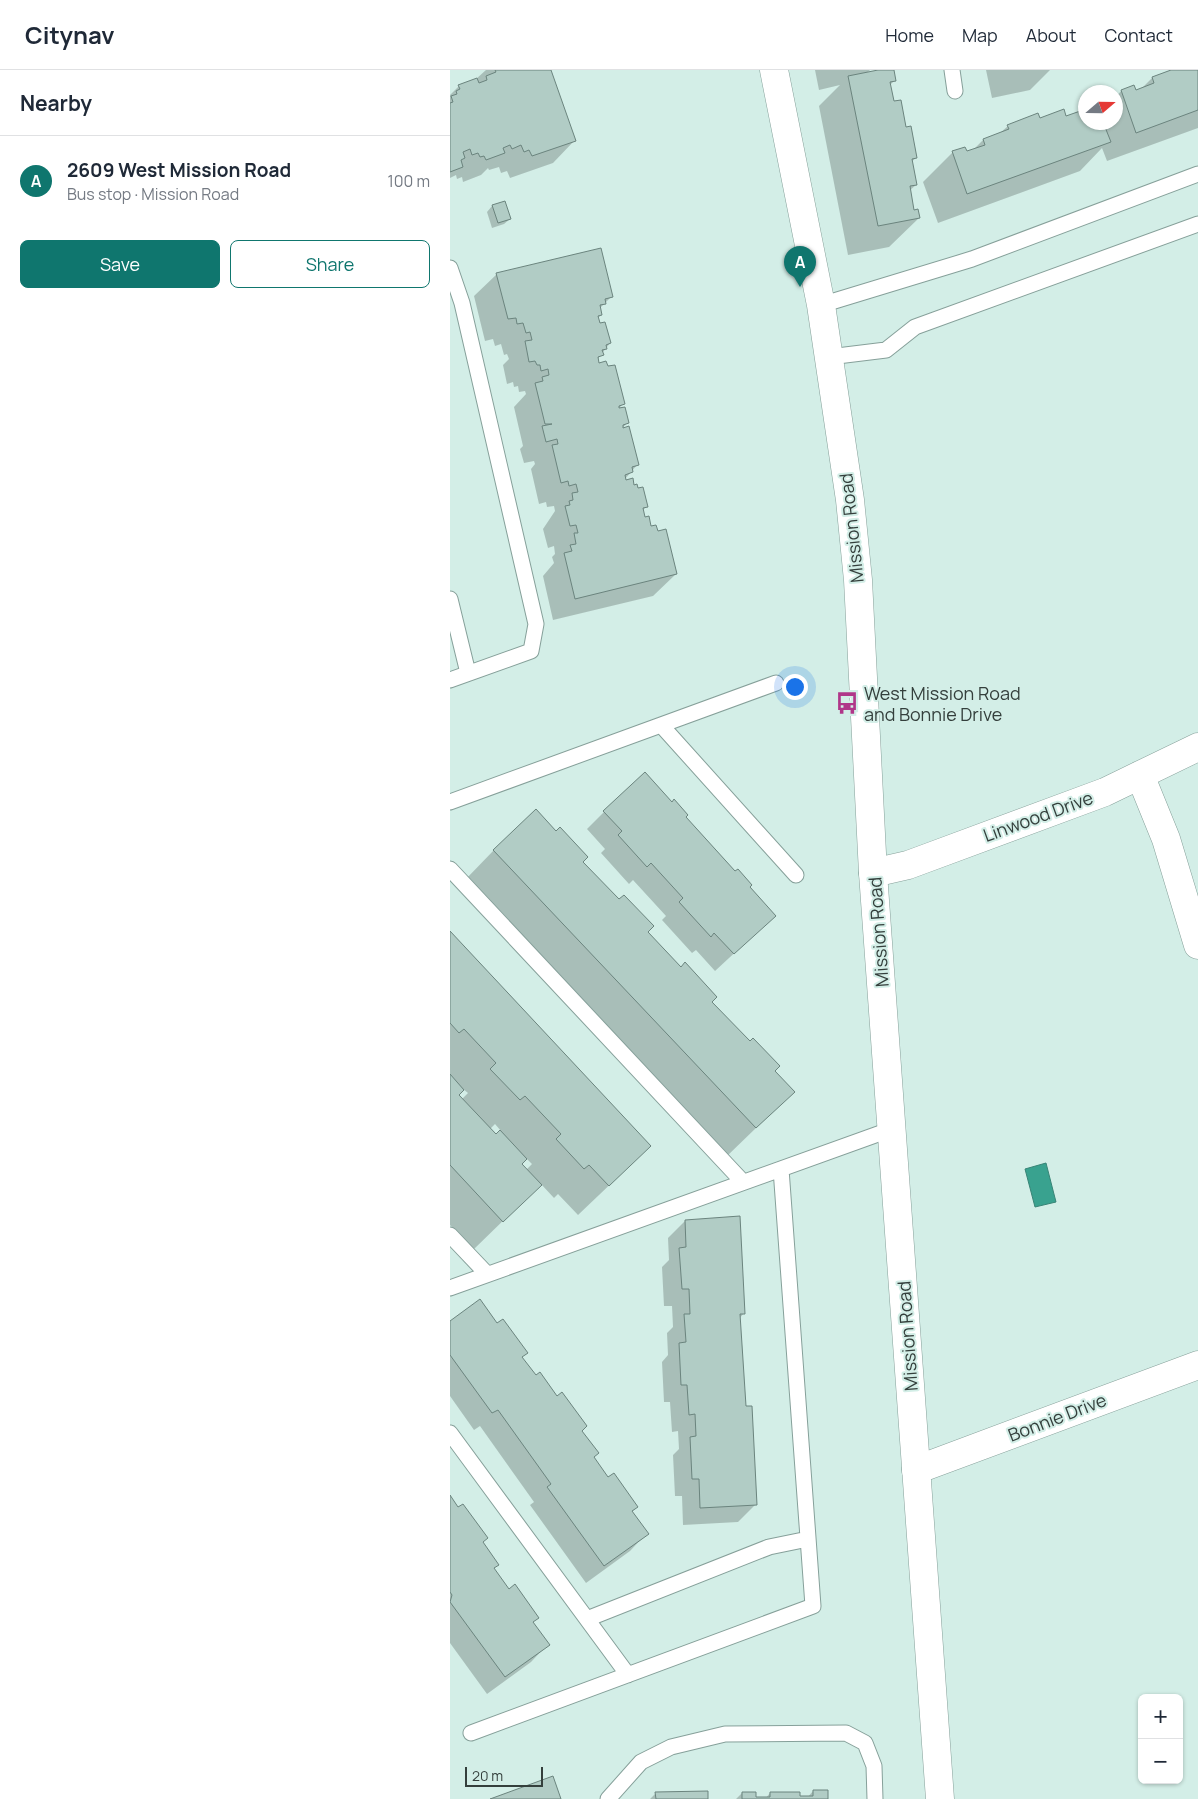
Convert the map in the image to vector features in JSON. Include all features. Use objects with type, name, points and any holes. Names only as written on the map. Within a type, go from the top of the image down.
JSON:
[{"type":"street","name":"Mission Road","points":[[774,70],[830,357],[850,500],[858,580],[873,873],[940,1799]]},
{"type":"street","name":"Linwood Drive","points":[[873,873],[908,865],[1105,792],[1198,747]]},
{"type":"street","points":[[1140,775],[1166,839],[1198,945]]},
{"type":"street","name":"Bonnie Drive","points":[[916,1470],[1198,1364]]},
{"type":"lane","points":[[952,70],[955,91]]},
{"type":"lane","points":[[821,305],[972,259],[1198,174]]},
{"type":"lane","points":[[830,357],[886,350],[915,327],[1198,224]]},
{"type":"lane","points":[[450,268],[462,304],[536,624],[531,651],[450,680]]},
{"type":"lane","points":[[450,599],[468,673]]},
{"type":"lane","points":[[450,802],[776,683]]},
{"type":"lane","points":[[661,725],[796,874]]},
{"type":"lane","points":[[450,869],[743,1182]]},
{"type":"lane","points":[[450,1288],[892,1128]]},
{"type":"lane","points":[[471,1733],[813,1606],[781,1169]]},
{"type":"lane","points":[[450,1234],[487,1274]]},
{"type":"lane","points":[[450,1433],[628,1675]]},
{"type":"lane","points":[[587,1619],[769,1548],[808,1539]]},
{"type":"lane","points":[[608,1799],[641,1762],[671,1747],[725,1734],[790,1733],[846,1733],[865,1743],[874,1766],[874,1799]]},
{"type":"shaded area","points":[[1046,1163],[1056,1202],[1035,1207],[1025,1169]]},
{"type":"building","points":[[495,70],[551,70],[576,141],[532,156],[529,150],[524,152],[521,145],[512,149],[510,145],[503,148],[505,153],[486,160],[484,156],[480,157],[478,153],[472,155],[470,149],[463,152],[465,158],[461,160],[463,167],[450,172],[450,103],[453,102],[451,96],[457,94],[456,91],[460,89],[458,85],[477,78],[479,83],[487,80],[486,76],[496,72]]},
{"type":"building","points":[[878,70],[894,70],[896,81],[890,82],[894,101],[901,100],[906,127],[911,126],[917,158],[912,159],[917,185],[910,186],[914,210],[918,209],[920,218],[878,226],[848,76]]},
{"type":"building","points":[[1171,70],[1198,70],[1198,110],[1136,133],[1123,96],[1123,89],[1134,85],[1136,90],[1154,83],[1152,77]]},
{"type":"building","points":[[1064,109],[1066,116],[1078,112],[1078,130],[1106,130],[1111,142],[967,194],[952,151],[965,147],[967,151],[985,145],[983,139],[1009,129],[1007,125],[1038,113],[1040,118]]},
{"type":"building","points":[[505,201],[511,219],[498,223],[492,205]]},
{"type":"building","points":[[601,248],[613,297],[605,299],[606,304],[600,305],[602,315],[598,316],[600,323],[605,322],[611,343],[606,345],[607,349],[602,350],[604,355],[598,357],[599,363],[606,361],[608,366],[615,365],[625,404],[619,406],[619,408],[625,407],[629,423],[623,425],[623,428],[629,426],[639,465],[632,467],[633,472],[625,475],[626,480],[633,478],[634,485],[637,484],[638,488],[643,487],[648,507],[643,508],[645,517],[649,516],[651,526],[656,525],[658,531],[666,529],[677,574],[575,599],[564,553],[572,551],[570,545],[576,544],[574,533],[578,533],[576,525],[570,526],[565,506],[570,505],[569,501],[573,500],[572,493],[578,492],[576,484],[569,486],[568,481],[561,483],[552,445],[558,444],[557,439],[546,442],[542,426],[552,424],[545,424],[535,383],[543,381],[542,377],[549,375],[548,369],[541,371],[540,365],[537,365],[535,361],[529,362],[525,341],[532,340],[530,332],[526,333],[523,323],[517,324],[516,318],[508,319],[496,273]]},
{"type":"building","points":[[645,772],[672,802],[674,799],[688,815],[686,817],[735,871],[738,869],[752,885],[750,887],[776,916],[734,954],[714,933],[711,937],[679,902],[683,898],[651,863],[647,867],[618,835],[622,831],[603,811]]},
{"type":"building","points":[[536,809],[556,831],[560,827],[588,857],[583,862],[619,899],[624,895],[654,926],[648,932],[681,967],[685,962],[717,997],[712,1002],[750,1041],[753,1038],[780,1066],[775,1071],[795,1092],[756,1128],[493,850]]},
{"type":"building","points":[[450,931],[651,1146],[609,1186],[589,1165],[584,1169],[556,1139],[561,1134],[525,1096],[520,1100],[490,1069],[496,1063],[464,1029],[459,1033],[450,1023]]},
{"type":"building","points":[[450,1074],[464,1090],[459,1095],[496,1134],[500,1130],[527,1159],[522,1164],[542,1185],[503,1222],[450,1165]]},
{"type":"building","points":[[740,1216],[745,1314],[740,1314],[746,1406],[752,1406],[757,1505],[700,1508],[699,1479],[692,1479],[690,1437],[696,1436],[695,1414],[689,1415],[687,1385],[681,1385],[679,1343],[686,1342],[684,1314],[690,1314],[689,1289],[682,1289],[679,1248],[686,1247],[685,1220]]},
{"type":"building","points":[[480,1299],[497,1323],[503,1319],[528,1353],[522,1357],[536,1375],[540,1372],[557,1396],[562,1392],[587,1426],[582,1431],[599,1453],[594,1457],[608,1477],[614,1473],[638,1507],[632,1511],[649,1534],[604,1566],[547,1487],[551,1484],[498,1410],[492,1413],[450,1355],[450,1321]]},
{"type":"building","points":[[450,1495],[458,1507],[463,1504],[488,1538],[483,1542],[499,1565],[494,1568],[509,1589],[515,1584],[539,1618],[533,1622],[550,1645],[505,1677],[450,1602],[452,1595],[450,1592]]},
{"type":"building","points":[[553,1776],[561,1799],[490,1799]]},
{"type":"building","points":[[813,1790],[828,1790],[828,1799],[742,1799],[742,1792],[756,1792],[756,1797],[770,1797],[770,1792],[800,1792],[800,1796],[813,1796]]},
{"type":"building","points":[[708,1791],[708,1799],[656,1799],[655,1792]]},
{"type":"place","name":"2609 West Mission Road","points":[[800,287]]},
{"type":"place","name":"West Mission Road and Bonnie Drive","points":[[847,703]]}]
